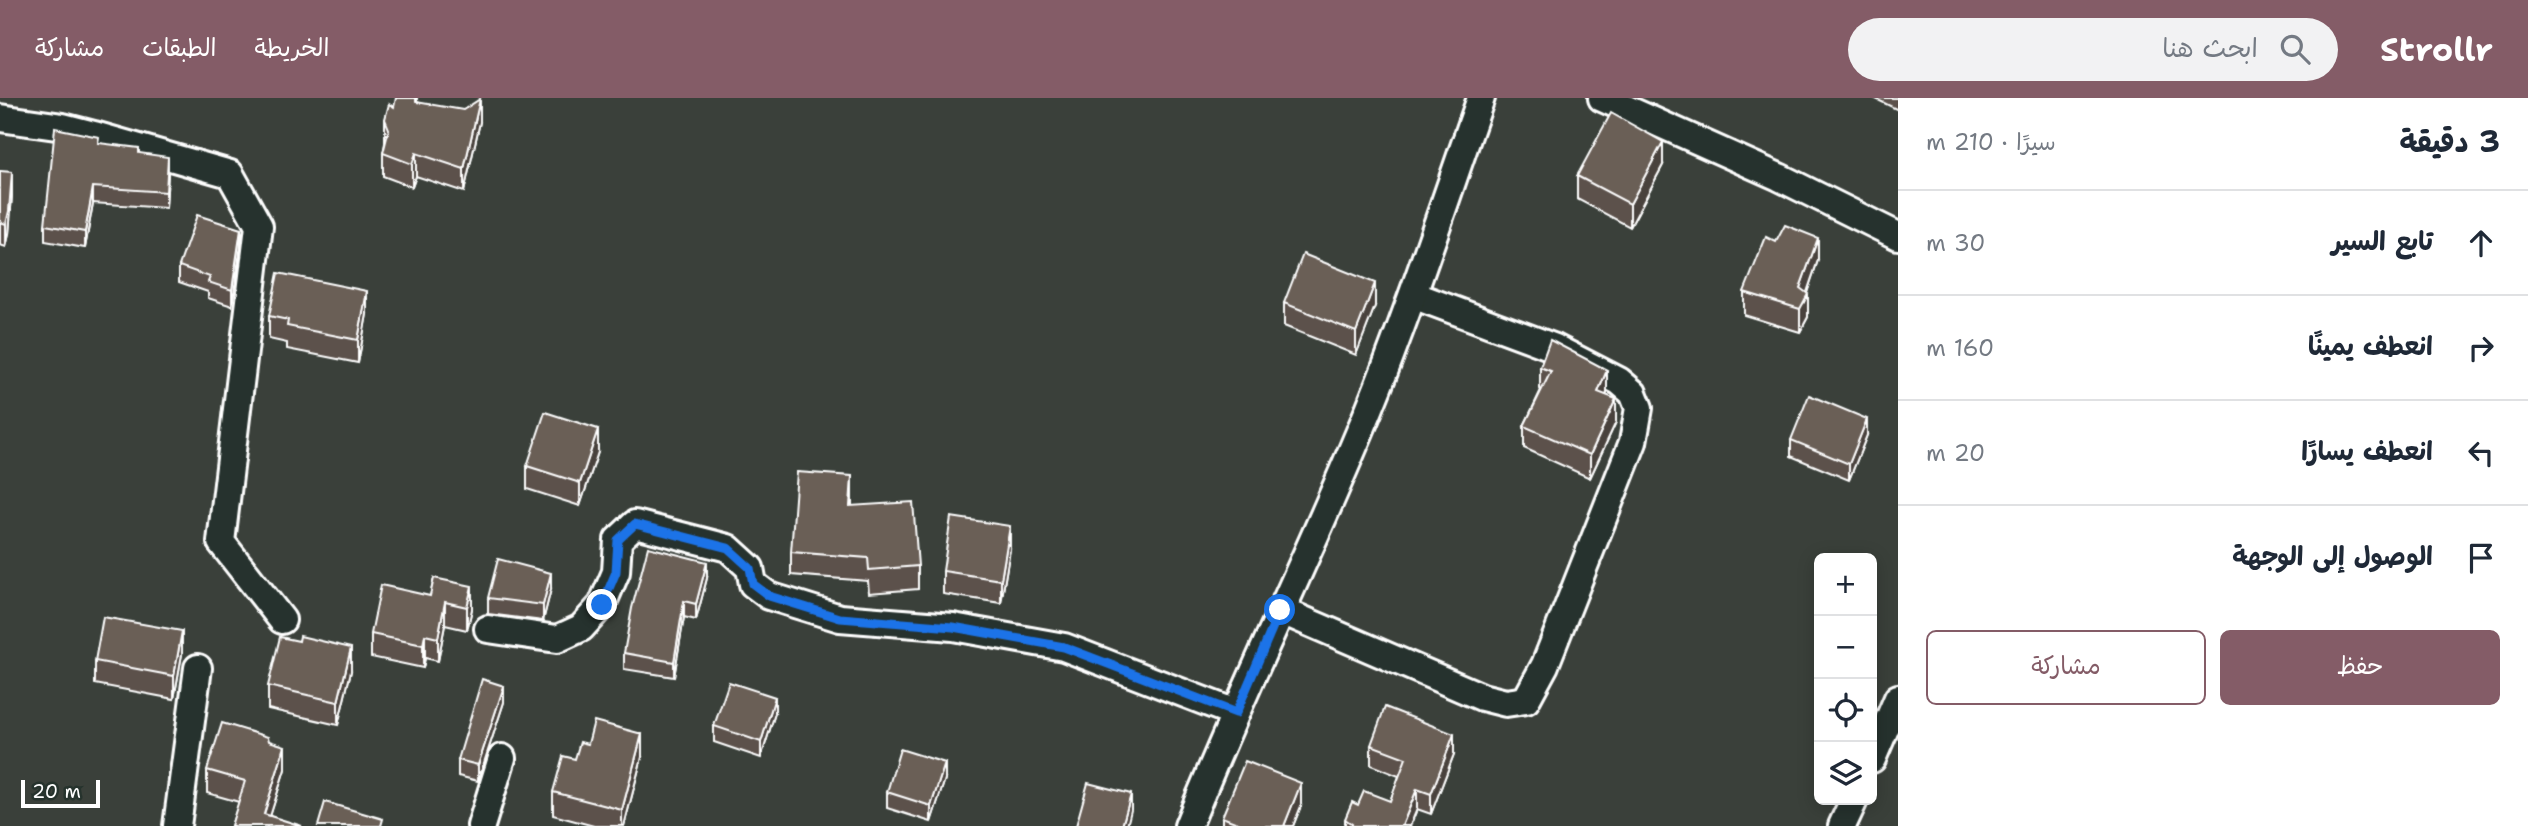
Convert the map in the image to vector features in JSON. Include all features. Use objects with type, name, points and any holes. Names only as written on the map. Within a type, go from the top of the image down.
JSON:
[{"type":"street","points":[[1188,826],[1367,414],[1413,295],[1480,98]]},
{"type":"street","points":[[1602,98],[1779,177],[1898,236]]},
{"type":"street","points":[[0,118],[73,130],[230,174],[259,226],[221,542],[282,620]]},
{"type":"street","points":[[1280,610],[1482,697],[1506,702],[1526,699],[1545,665],[1633,442],[1639,408],[1633,393],[1619,381],[1555,348],[1413,295]]},
{"type":"street","points":[[488,629],[557,639],[581,628],[602,605],[616,572],[618,540],[635,524],[728,548],[750,568],[753,584],[769,596],[840,618],[953,627],[1064,647],[1236,713]]},
{"type":"street","points":[[177,826],[198,668]]},
{"type":"street","points":[[1877,747],[1898,698]]},
{"type":"street","points":[[481,826],[502,758]]},
{"type":"street","points":[[1842,826],[1852,805]]},
{"type":"building","points":[[396,98],[416,98],[416,102],[463,110],[480,99],[464,169],[416,153],[412,164],[383,153],[389,129],[385,119],[389,104],[394,107]]},
{"type":"building","points":[[1611,113],[1663,142],[1630,204],[1577,176]]},
{"type":"building","points":[[55,128],[99,137],[98,143],[139,148],[139,153],[168,157],[166,192],[93,187],[85,232],[45,225]]},
{"type":"building","points":[[0,171],[12,172],[6,224],[0,222]]},
{"type":"building","points":[[197,215],[241,229],[232,290],[208,282],[210,277],[179,266]]},
{"type":"building","points":[[1785,225],[1818,238],[1800,288],[1808,294],[1800,309],[1744,292],[1766,237],[1776,242]]},
{"type":"building","points":[[1303,254],[1375,283],[1356,332],[1284,303]]},
{"type":"building","points":[[278,273],[367,291],[358,340],[287,326],[288,320],[269,316]]},
{"type":"building","points":[[1550,340],[1607,370],[1598,392],[1616,399],[1590,455],[1524,426],[1551,371],[1540,367]]},
{"type":"building","points":[[1809,395],[1867,419],[1849,464],[1791,440]]},
{"type":"building","points":[[545,412],[598,429],[580,483],[527,466]]},
{"type":"building","points":[[797,472],[852,476],[850,506],[913,502],[918,566],[869,570],[868,558],[791,552]]},
{"type":"building","points":[[951,517],[1010,526],[1001,580],[943,571]]},
{"type":"building","points":[[648,547],[707,562],[696,604],[684,601],[674,662],[624,653],[632,608]]},
{"type":"building","points":[[498,559],[551,573],[543,605],[488,598]]},
{"type":"building","points":[[434,578],[472,586],[467,607],[445,602],[438,638],[425,635],[423,645],[371,634],[381,585],[430,596]]},
{"type":"building","points":[[103,617],[182,631],[174,676],[95,661]]},
{"type":"building","points":[[300,636],[351,648],[338,702],[268,686],[280,637],[299,641]]},
{"type":"building","points":[[482,679],[504,686],[478,765],[458,760]]},
{"type":"building","points":[[729,682],[775,697],[761,742],[714,726]]},
{"type":"building","points":[[1385,707],[1454,734],[1431,794],[1417,789],[1402,826],[1351,826],[1345,819],[1352,802],[1358,805],[1364,791],[1390,801],[1406,758],[1371,745]]},
{"type":"building","points":[[594,721],[642,734],[622,810],[553,792],[563,756],[575,759],[580,742],[588,744]]},
{"type":"building","points":[[222,723],[268,737],[269,741],[285,746],[264,814],[302,826],[231,826],[245,781],[207,770]]},
{"type":"building","points":[[900,749],[945,763],[931,806],[887,792]]},
{"type":"building","points":[[1245,761],[1301,783],[1284,826],[1245,826],[1222,817]]},
{"type":"building","points":[[1088,783],[1131,794],[1122,826],[1076,826]]},
{"type":"building","points":[[325,802],[383,819],[381,826],[318,826]]},
{"type":"route","points":[[602,605],[616,572],[618,540],[635,524],[728,548],[750,568],[753,584],[769,596],[840,618],[953,627],[1064,647],[1236,713],[1280,610]]}]
